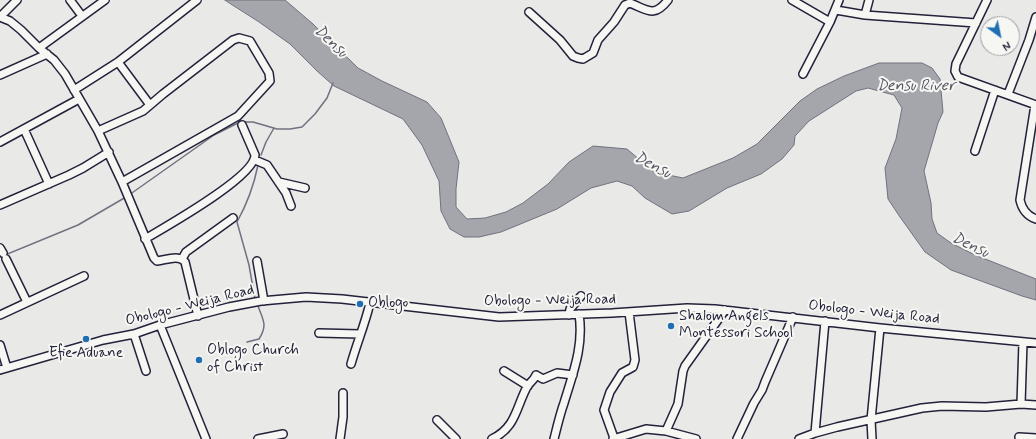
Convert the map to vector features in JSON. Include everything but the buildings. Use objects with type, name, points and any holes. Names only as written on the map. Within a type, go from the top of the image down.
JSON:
[{"type":"street","points":[[17,0],[0,17],[10,21],[21,30],[47,54],[61,70],[109,152],[151,254],[157,261],[177,258],[182,259],[185,262],[198,316]]},
{"type":"street","points":[[70,0],[82,16]]},
{"type":"street","points":[[39,48],[104,0]]},
{"type":"street","points":[[74,90],[118,62],[197,0]]},
{"type":"street","points":[[529,12],[560,40],[573,56],[583,59],[593,53],[596,49],[598,40],[614,22],[625,5],[630,3],[652,12],[658,11],[668,0]]},
{"type":"street","points":[[792,0],[830,22]]},
{"type":"street","points":[[803,74],[836,10],[839,0]]},
{"type":"street","points":[[865,15],[869,0]]},
{"type":"street","points":[[987,0],[956,64],[955,71],[958,77],[1036,105],[1032,152],[1020,200],[1026,213],[1030,217],[1036,219]]},
{"type":"street","points":[[836,10],[865,15],[976,23]]},
{"type":"street","points":[[1008,94],[1033,41],[1036,18]]},
{"type":"street","points":[[98,131],[135,115],[150,105],[233,40],[239,38],[250,40],[269,73],[270,81],[238,116],[122,182]]},
{"type":"street","points":[[0,75],[47,54]]},
{"type":"street","points":[[118,62],[150,105]]},
{"type":"street","points":[[975,151],[994,90]]},
{"type":"street","points":[[0,142],[79,99]]},
{"type":"street","points":[[145,239],[222,191],[255,160],[255,155],[242,125]]},
{"type":"street","points":[[24,129],[49,184]]},
{"type":"street","points":[[0,205],[83,168],[109,152]]},
{"type":"street","points":[[255,160],[267,165],[286,193],[291,206]]},
{"type":"street","points":[[279,182],[306,188]]},
{"type":"street","points":[[182,259],[186,252],[233,218]]},
{"type":"street","points":[[3,253],[27,302]]},
{"type":"street","points":[[257,260],[264,301]]},
{"type":"street","points":[[0,316],[84,276]]},
{"type":"street","points":[[568,315],[570,309],[581,296]]},
{"type":"street","name":"Obologo - Weija Road","points":[[3,369],[103,340],[134,334],[229,307],[264,301],[306,297],[498,317],[568,315],[687,308],[725,310],[880,328],[1036,343]]},
{"type":"street","points":[[351,364],[370,303]]},
{"type":"street","points":[[666,431],[678,404],[683,371],[725,310]]},
{"type":"street","points":[[629,312],[635,360],[633,367],[622,373],[610,392],[604,410],[614,439],[646,429],[666,431],[696,439]]},
{"type":"street","points":[[554,439],[563,404],[573,375],[581,337],[579,314]]},
{"type":"street","points":[[737,439],[754,402],[762,390],[793,317]]},
{"type":"street","points":[[816,433],[825,321]]},
{"type":"street","points":[[160,326],[206,439]]},
{"type":"street","points":[[872,439],[871,420],[880,328]]},
{"type":"street","points":[[319,333],[360,334]]},
{"type":"street","points":[[134,334],[146,371]]},
{"type":"street","points":[[1021,404],[1022,342]]},
{"type":"street","points":[[0,345],[3,369]]},
{"type":"street","points":[[504,371],[528,386]]},
{"type":"street","points":[[492,439],[499,436],[513,420],[528,386],[536,376],[543,379],[557,373],[573,375]]},
{"type":"street","points":[[340,439],[343,417],[343,392]]},
{"type":"street","points":[[799,439],[816,433],[922,408],[942,406],[986,407],[1021,404],[1036,405]]},
{"type":"street","points":[[437,420],[456,439]]},
{"type":"street","points":[[258,439],[283,434]]},
{"type":"street","points":[[1019,437],[1036,438]]},
{"type":"water","name":"Densu River","points":[[225,0],[285,0],[313,24],[358,68],[427,102],[441,118],[459,162],[456,207],[467,219],[485,218],[506,212],[523,203],[548,184],[569,162],[593,146],[627,149],[654,172],[683,178],[733,158],[757,144],[800,101],[817,89],[844,76],[879,63],[922,63],[932,68],[940,79],[943,112],[938,123],[924,171],[931,203],[932,219],[937,233],[951,243],[975,255],[1036,279],[1036,300],[951,270],[925,252],[900,217],[888,199],[885,168],[896,139],[902,108],[894,95],[868,88],[856,91],[809,121],[795,136],[794,145],[782,159],[761,174],[727,188],[689,211],[672,214],[645,198],[632,186],[617,181],[591,188],[557,209],[501,232],[479,237],[464,237],[450,229],[441,211],[439,181],[422,145],[403,119],[334,86],[290,44]]},
{"type":"waterway","points":[[129,195],[214,135],[240,122],[253,122],[277,129],[302,127],[315,114],[327,98],[333,83]]},
{"type":"waterway","points":[[261,155],[274,128]]},
{"type":"waterway","points":[[255,299],[249,265],[237,222],[250,194],[258,165]]},
{"type":"waterway","points":[[0,257],[78,225],[126,197]]},
{"type":"waterway","points":[[247,342],[259,339],[262,334],[264,322],[258,306]]},
{"type":"place","name":"Oblogo","points":[[360,304]]},
{"type":"place","name":"Shalom Angels Montessori School","points":[[671,326]]},
{"type":"place","name":"Efie Aduane","points":[[86,339]]},
{"type":"place","name":"Oblogo Church of Christ","points":[[199,360]]},
{"type":"water label","name":"Densu","points":[[330,42]]},
{"type":"water label","name":"Densu","points":[[652,166]]},
{"type":"water label","name":"Densu","points":[[970,246]]}]
